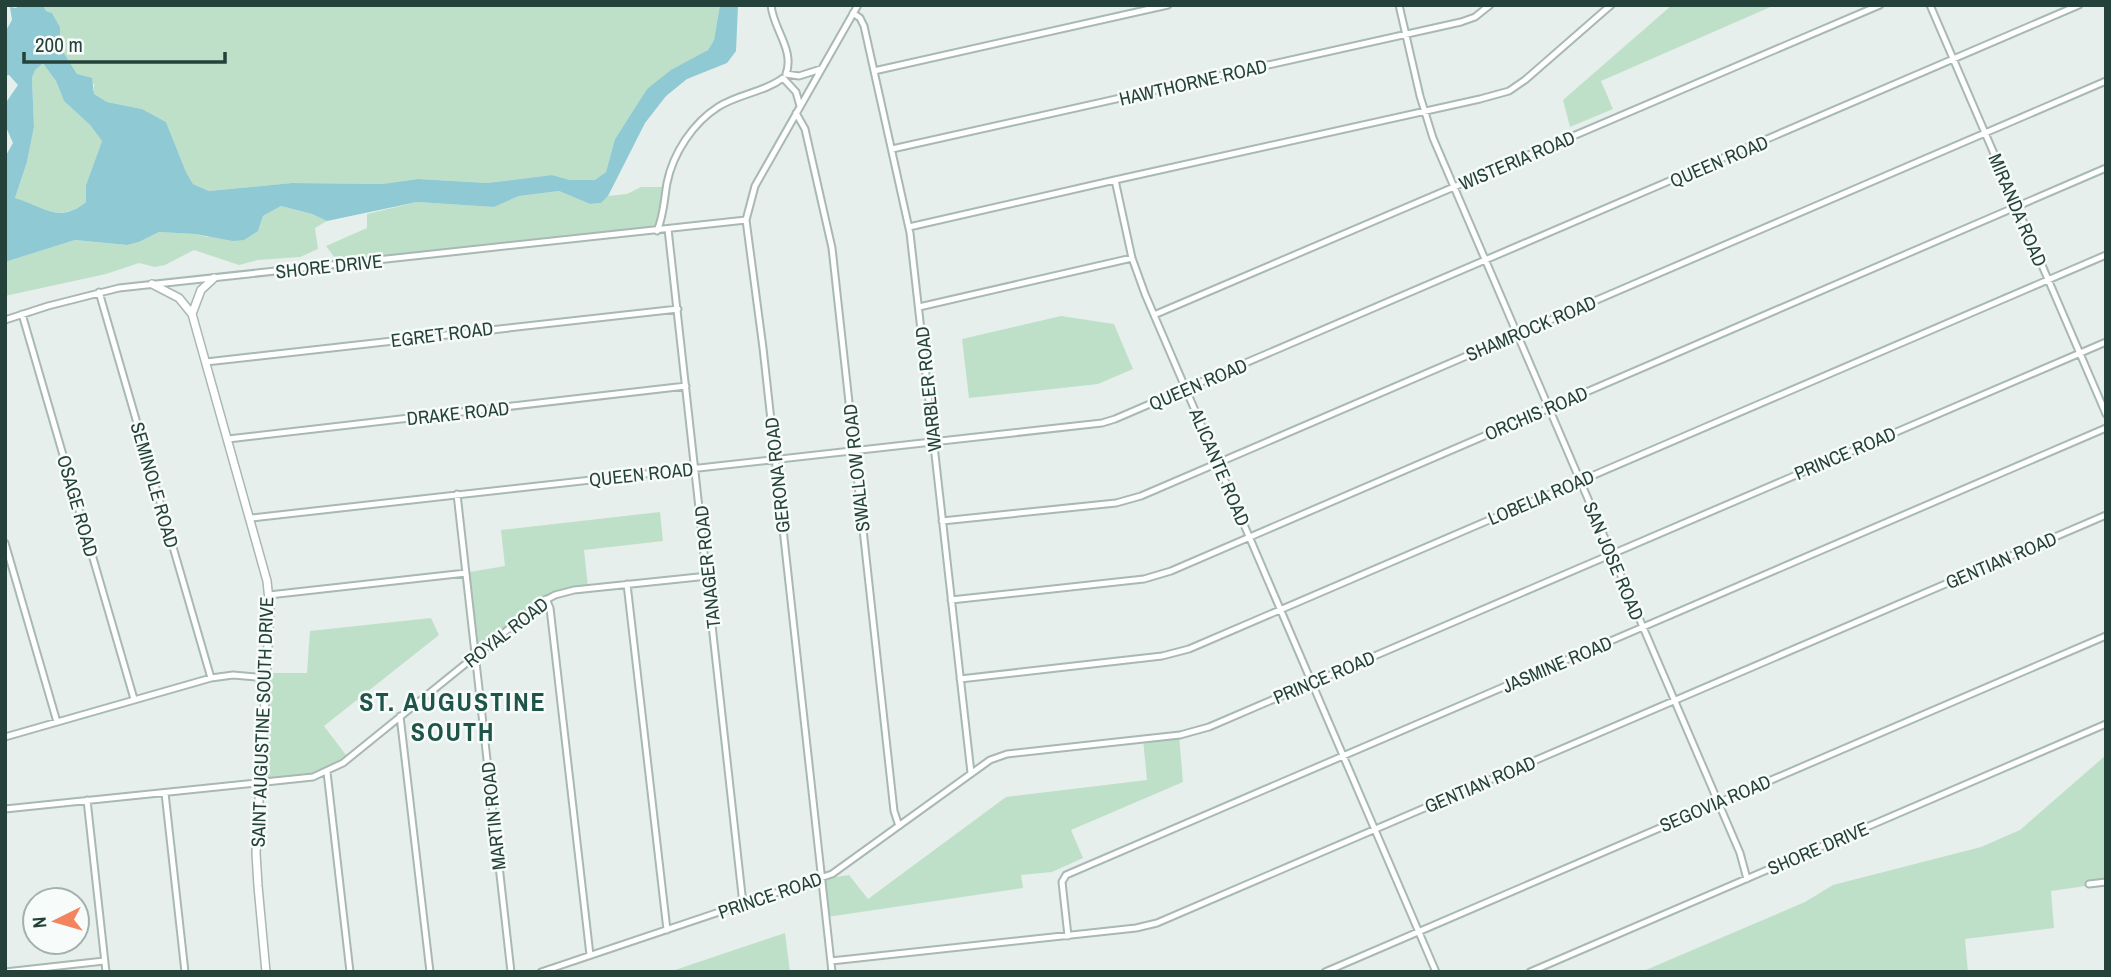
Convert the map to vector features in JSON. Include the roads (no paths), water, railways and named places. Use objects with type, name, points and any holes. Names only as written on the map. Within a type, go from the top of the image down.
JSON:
[{"type":"street","points":[[771,5],[774,22],[788,57],[786,74],[799,76],[821,69]]},
{"type":"street","name":"GERONA ROAD","points":[[832,972],[746,220],[755,186],[858,5]]},
{"type":"street","points":[[874,71],[1168,5]]},
{"type":"street","name":"SAN JOSE ROAD","points":[[1399,5],[1424,111],[1454,188],[1718,802],[1744,865],[1747,879]]},
{"type":"street","name":"HAWTHORNE ROAD","points":[[892,149],[1469,20],[1490,5]]},
{"type":"street","points":[[909,227],[1509,91],[1611,5]]},
{"type":"street","name":"WISTERIA ROAD","points":[[1154,316],[1880,5]]},
{"type":"street","name":"MIRANDA ROAD","points":[[1930,5],[2106,414]]},
{"type":"street","name":"QUEEN ROAD","points":[[251,518],[1102,423],[2079,5]]},
{"type":"street","name":"WARBLER ROAD","points":[[853,13],[860,18],[864,26],[909,227],[971,772]]},
{"type":"street","points":[[657,231],[664,212],[671,169],[694,128],[722,104],[783,78],[796,92],[800,106]]},
{"type":"street","name":"SHAMROCK ROAD","points":[[942,521],[1127,500],[2106,81]]},
{"type":"street","name":"SWALLOW ROAD","points":[[796,113],[805,129],[832,248],[894,811],[899,826]]},
{"type":"street","name":"ORCHIS ROAD","points":[[951,600],[1144,579],[1171,571],[2106,168]]},
{"type":"street","name":"ALICANTE ROAD","points":[[1115,180],[1132,258],[1154,316],[1436,972]]},
{"type":"street","name":"SHORE DRIVE","points":[[5,320],[99,292],[152,284],[746,220]]},
{"type":"street","name":"TANAGER ROAD","points":[[668,229],[743,904]]},
{"type":"street","name":"LOBELIA ROAD","points":[[960,679],[1163,656],[1189,649],[2106,255]]},
{"type":"street","points":[[919,307],[1132,258]]},
{"type":"street","points":[[192,314],[201,290],[214,278]]},
{"type":"street","points":[[152,284],[179,298],[192,314]]},
{"type":"street","name":"SEMINOLE ROAD","points":[[99,292],[211,678]]},
{"type":"street","name":"EGRET ROAD","points":[[206,362],[678,309]]},
{"type":"street","name":"OSAGE ROAD","points":[[22,314],[134,699]]},
{"type":"street","name":"SAINT AUGUSTINE SOUTH DRIVE","points":[[192,314],[265,567],[269,595],[257,841],[257,887],[267,972]]},
{"type":"street","name":"PRINCE ROAD","points":[[541,972],[821,879],[843,868],[990,760],[1007,754],[1195,732],[2106,342]]},
{"type":"street","name":"DRAKE ROAD","points":[[229,439],[687,386]]},
{"type":"street","name":"JASMINE ROAD","points":[[1068,936],[1062,883],[1066,875],[2106,428]]},
{"type":"street","name":"MARTIN ROAD","points":[[457,494],[511,972]]},
{"type":"street","name":"GENTIAN ROAD","points":[[831,961],[1068,936],[1157,923],[2106,515]]},
{"type":"street","points":[[5,543],[57,722]]},
{"type":"street","points":[[269,595],[466,573]]},
{"type":"street","name":"ROYAL ROAD","points":[[5,809],[307,778],[327,772],[343,763],[546,600],[575,590],[708,576]]},
{"type":"street","points":[[628,584],[667,930]]},
{"type":"street","points":[[546,600],[550,608],[590,956]]},
{"type":"street","name":"SEGOVIA ROAD","points":[[1325,972],[2106,636]]},
{"type":"street","points":[[5,737],[211,678],[233,675],[267,678]]},
{"type":"street","points":[[400,716],[430,972]]},
{"type":"street","name":"SHORE DRIVE","points":[[1530,972],[2106,724]]},
{"type":"street","points":[[327,772],[350,972]]},
{"type":"street","points":[[165,793],[185,972]]},
{"type":"street","points":[[88,800],[106,972]]},
{"type":"street","points":[[2089,884],[2106,882]]},
{"type":"street","points":[[5,972],[104,961]]},
{"type":"water","points":[[20,5],[43,5],[46,11],[52,13],[60,27],[60,47],[77,74],[92,78],[94,94],[107,102],[142,109],[166,122],[193,184],[209,191],[292,183],[382,184],[418,179],[487,183],[552,175],[570,180],[595,180],[606,172],[615,139],[647,89],[671,70],[708,50],[714,40],[720,5],[738,5],[736,51],[727,63],[687,79],[666,96],[645,123],[608,196],[601,203],[590,204],[559,191],[519,196],[494,207],[417,202],[327,221],[281,206],[263,216],[258,231],[244,240],[159,232],[127,245],[75,240],[5,262],[5,157],[13,143],[6,127],[5,104],[18,85],[9,75],[5,76],[5,32],[12,20],[10,7],[16,8]],"holes":[[[43,63],[56,81],[64,101],[90,125],[102,141],[86,185],[86,202],[76,209],[59,213],[15,198],[27,162],[34,127],[32,78],[35,70]]]},
{"type":"district","name":"ST. AUGUSTINE SOUTH","points":[[453,716]]}]
